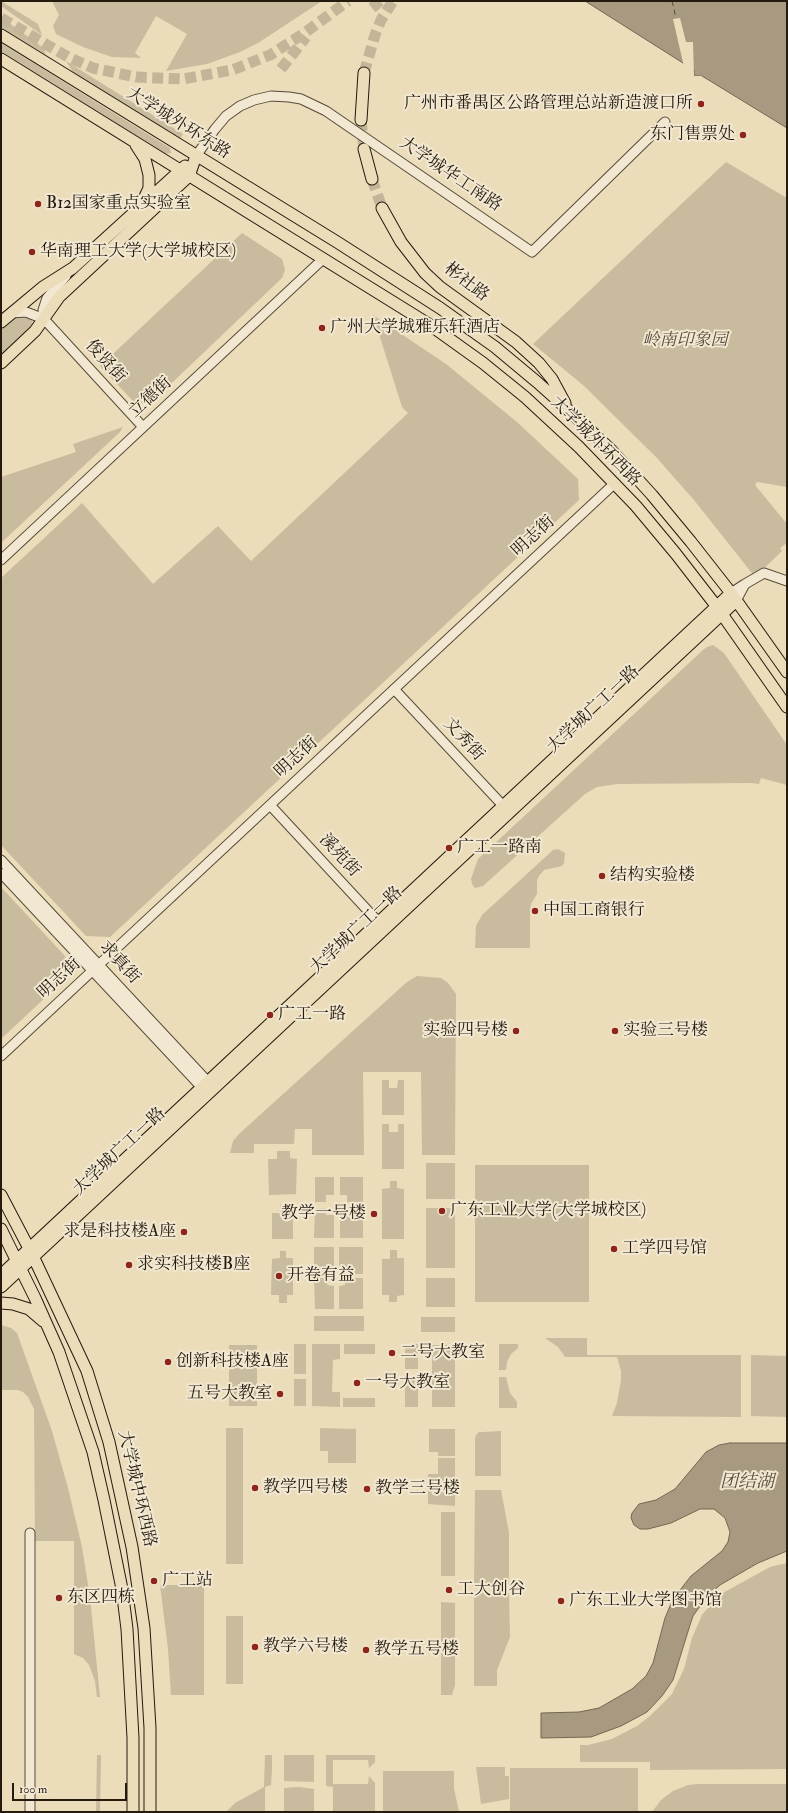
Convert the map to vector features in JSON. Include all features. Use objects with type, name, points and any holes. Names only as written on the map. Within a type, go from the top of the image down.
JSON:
[{"type":"main road","name":"大学城外环东路","points":[[1,35],[336,242]]},
{"type":"main road","points":[[1,59],[323,259]]},
{"type":"main road","points":[[361,120],[364,73]]},
{"type":"main road","points":[[132,140],[142,152],[149,175],[149,188],[146,196],[137,209]]},
{"type":"main road","points":[[364,149],[372,179]]},
{"type":"main road","name":"大学城华工南路","points":[[1,363],[35,331],[59,298],[184,173],[196,156]]},
{"type":"main road","name":"大学城华工南路","points":[[1,322],[43,287],[74,268],[137,209],[184,173]]},
{"type":"main road","name":"彬社路","points":[[382,208],[401,242],[425,273],[440,287],[516,342],[539,362],[552,379],[570,412]]},
{"type":"main road","name":"大学城外环西路","points":[[336,242],[462,323],[526,372],[570,412],[636,477],[702,556],[734,597],[787,672]]},
{"type":"main road","name":"大学城外环西路","points":[[323,259],[430,325],[483,363],[545,415],[615,483],[687,568],[719,610],[787,707]]},
{"type":"main road","points":[[687,568],[693,572],[699,571],[704,563],[702,556]]},
{"type":"main road","name":"大学城广工一路","points":[[1,1286],[31,1252],[734,597]]},
{"type":"main road","name":"大学城中环西路","points":[[1,1194],[31,1252],[87,1371],[106,1430],[132,1547],[144,1628],[148,1673],[150,1728],[150,1812]]},
{"type":"main road","name":"大学城中环西路","points":[[1,1229],[19,1264],[58,1352],[75,1396],[94,1459],[122,1589],[127,1629],[134,1774],[133,1812]]},
{"type":"main road","name":"大学城广工一路","points":[[1,1275],[19,1264]]},
{"type":"main road","points":[[1,1303],[13,1304],[29,1309],[40,1316],[46,1324]]},
{"type":"street","name":"大学城华工南路","points":[[196,156],[212,132],[235,109],[249,102],[265,97],[296,98],[321,108],[532,252],[665,122]]},
{"type":"street","name":"立德街","points":[[1,560],[323,259]]},
{"type":"street","points":[[44,319],[43,310],[46,298],[74,268]]},
{"type":"street","name":"俊贤街","points":[[11,313],[26,312],[44,319],[143,428]]},
{"type":"street","name":"明志街","points":[[1,1056],[615,483]]},
{"type":"street","points":[[734,597],[745,584],[764,573],[787,581]]},
{"type":"street","name":"文秀街","points":[[394,690],[506,809]]},
{"type":"street","name":"溪苑街","points":[[270,805],[382,925]]},
{"type":"street","name":"求真街","points":[[1,860],[96,968],[208,1088]]},
{"type":"street","name":"求真街","points":[[1,873],[96,968]]},
{"type":"street","points":[[30,1533],[30,1812]]},
{"type":"green space","points":[[1,1],[38,24],[42,35],[1,6]]},
{"type":"green space","points":[[52,1],[322,1],[258,43],[240,52],[207,64],[166,71],[187,34],[156,16],[135,53],[141,58],[112,57],[83,47],[56,34],[53,26],[59,15]]},
{"type":"green space","points":[[1,17],[45,49],[45,54],[1,28]]},
{"type":"green space","points":[[1,43],[170,148],[171,153],[166,154],[1,51]]},
{"type":"green space","points":[[66,61],[183,134],[180,139],[74,74]]},
{"type":"green space","name":"岭南印象园","points":[[726,162],[787,198],[787,487],[757,482],[755,485],[787,524],[787,543],[780,548],[782,551],[755,577],[694,500],[656,457],[583,385],[533,344]]},
{"type":"green space","points":[[242,233],[282,259],[285,270],[282,278],[154,400],[146,404],[133,401],[100,366]]},
{"type":"green space","points":[[373,315],[446,364],[517,422],[578,479],[579,500],[110,937],[86,936],[1,845],[1,578],[82,503],[153,584],[218,526],[251,561],[408,413],[402,407]]},
{"type":"green space","points":[[19,316],[31,318],[33,324],[31,330],[1,359],[1,326]]},
{"type":"green space","points":[[123,427],[120,432],[1,543],[1,477],[76,452],[73,444]]},
{"type":"green space","points":[[713,645],[724,653],[787,745],[787,785],[761,778],[759,784],[617,784],[597,787],[585,794],[483,886],[475,888],[471,879],[478,859],[703,650]]},
{"type":"green space","points":[[558,849],[565,853],[564,863],[562,866],[544,870],[537,880],[537,894],[531,904],[530,910],[530,948],[475,948],[476,926],[482,915],[553,850]]},
{"type":"green space","points":[[1,887],[65,956],[64,980],[1,1039]]},
{"type":"green space","points":[[417,976],[441,978],[448,983],[456,994],[455,1155],[422,1155],[421,1072],[363,1072],[364,1155],[312,1155],[312,1129],[295,1129],[294,1144],[254,1144],[254,1153],[230,1153],[233,1141],[240,1133],[407,982]]},
{"type":"green space","points":[[382,1080],[389,1080],[389,1088],[397,1088],[398,1080],[404,1080],[404,1115],[382,1115]]},
{"type":"green space","points":[[382,1124],[389,1124],[389,1132],[398,1132],[398,1124],[404,1124],[404,1169],[382,1169]]},
{"type":"green space","points":[[277,1151],[290,1151],[290,1158],[297,1159],[296,1194],[269,1195],[268,1159],[277,1159]]},
{"type":"green space","points":[[426,1163],[455,1163],[455,1199],[426,1199]]},
{"type":"green space","points":[[475,1165],[589,1165],[589,1302],[475,1302]]},
{"type":"green space","points":[[315,1177],[334,1177],[334,1195],[326,1195],[326,1202],[315,1202]]},
{"type":"green space","points":[[340,1177],[363,1177],[363,1202],[347,1202],[347,1195],[340,1195]]},
{"type":"green space","points":[[390,1181],[397,1181],[397,1188],[404,1189],[404,1239],[382,1239],[382,1189],[390,1188]]},
{"type":"green space","points":[[280,1204],[286,1204],[286,1212],[293,1212],[293,1239],[272,1239],[272,1213],[280,1213]]},
{"type":"green space","points":[[347,1207],[363,1208],[363,1238],[340,1238],[340,1215],[347,1215]]},
{"type":"green space","points":[[315,1208],[326,1208],[326,1215],[334,1215],[334,1238],[314,1238]]},
{"type":"green space","points":[[426,1208],[455,1208],[455,1268],[426,1268]]},
{"type":"green space","points":[[314,1247],[334,1247],[334,1266],[327,1266],[327,1274],[314,1274]]},
{"type":"green space","points":[[339,1247],[363,1247],[363,1274],[345,1274],[345,1266],[339,1266]]},
{"type":"green space","points":[[390,1250],[397,1250],[397,1258],[404,1258],[404,1295],[397,1296],[397,1302],[389,1302],[389,1295],[382,1295],[382,1259],[390,1259]]},
{"type":"green space","points":[[280,1251],[286,1251],[286,1258],[293,1258],[293,1295],[287,1295],[287,1303],[279,1303],[279,1295],[271,1295],[272,1259],[280,1258]]},
{"type":"green space","points":[[314,1278],[327,1278],[327,1285],[334,1286],[334,1309],[315,1309]]},
{"type":"green space","points":[[345,1278],[363,1278],[363,1309],[339,1309],[339,1286],[345,1285]]},
{"type":"green space","points":[[426,1278],[455,1278],[455,1307],[426,1307]]},
{"type":"green space","points":[[314,1316],[364,1316],[364,1331],[314,1331]]},
{"type":"green space","points":[[421,1317],[455,1317],[455,1332],[421,1332]]},
{"type":"green space","points":[[1,1325],[11,1328],[17,1333],[52,1431],[68,1488],[82,1547],[90,1597],[100,1697],[97,1697],[95,1681],[89,1665],[83,1658],[74,1654],[74,1541],[35,1541],[34,1409],[28,1397],[23,1392],[18,1390],[1,1390]]},
{"type":"green space","points":[[545,1338],[587,1338],[587,1355],[741,1355],[741,1417],[612,1416],[617,1403],[621,1380],[621,1371],[617,1357],[565,1357],[558,1347]]},
{"type":"green space","points":[[294,1344],[306,1344],[306,1374],[294,1374]]},
{"type":"green space","points":[[312,1344],[340,1344],[340,1359],[333,1360],[332,1392],[340,1392],[340,1407],[312,1406]]},
{"type":"green space","points":[[344,1344],[375,1344],[375,1354],[344,1354]]},
{"type":"green space","points":[[405,1344],[418,1344],[418,1369],[405,1369]]},
{"type":"green space","points":[[499,1344],[518,1344],[518,1348],[511,1354],[507,1362],[506,1370],[499,1370]]},
{"type":"green space","points":[[229,1345],[257,1345],[257,1406],[229,1406]]},
{"type":"green space","points":[[432,1345],[455,1345],[455,1407],[432,1407]]},
{"type":"green space","points":[[751,1355],[787,1356],[787,1417],[751,1416]]},
{"type":"green space","points":[[499,1377],[506,1377],[510,1393],[517,1402],[517,1408],[499,1408]]},
{"type":"green space","points":[[294,1379],[306,1379],[306,1406],[294,1406]]},
{"type":"green space","points":[[418,1379],[418,1407],[405,1407],[405,1380]]},
{"type":"green space","points":[[343,1398],[375,1398],[375,1407],[343,1407]]},
{"type":"green space","points":[[226,1428],[243,1428],[243,1564],[226,1564]]},
{"type":"green space","points":[[320,1428],[356,1429],[356,1463],[328,1463],[328,1451],[320,1451]]},
{"type":"green space","points":[[429,1429],[455,1429],[455,1456],[438,1456],[438,1452],[429,1452]]},
{"type":"green space","points":[[501,1431],[501,1476],[475,1476],[476,1435],[479,1432]]},
{"type":"green space","points":[[438,1458],[455,1458],[455,1506],[428,1504],[428,1474],[438,1474]]},
{"type":"green space","points":[[475,1490],[501,1490],[509,1533],[509,1587],[474,1587]]},
{"type":"green space","points":[[441,1512],[455,1512],[455,1576],[441,1576]]},
{"type":"green space","points":[[787,1563],[787,1769],[650,1770],[650,1762],[580,1762],[580,1745],[588,1745],[612,1739],[637,1726],[650,1716],[672,1694],[684,1669],[692,1638],[702,1615],[719,1595],[770,1567]]},
{"type":"green space","points":[[160,1585],[204,1585],[204,1695],[171,1695],[168,1649]]},
{"type":"green space","points":[[474,1593],[509,1593],[510,1637],[497,1670],[497,1686],[474,1686]]},
{"type":"green space","points":[[441,1602],[455,1603],[455,1685],[452,1695],[441,1695]]},
{"type":"green space","points":[[226,1616],[243,1616],[243,1684],[226,1684]]},
{"type":"green space","points":[[97,1755],[101,1755],[100,1812],[96,1812]]},
{"type":"green space","points":[[265,1755],[272,1755],[272,1770],[271,1785],[265,1787],[265,1812],[226,1812],[235,1803],[264,1787]]},
{"type":"green space","points":[[284,1755],[314,1755],[314,1782],[284,1781]]},
{"type":"green space","points":[[326,1755],[375,1755],[375,1762],[369,1768],[368,1760],[333,1760],[333,1784],[368,1784],[369,1776],[375,1783],[375,1812],[333,1812],[333,1787],[326,1786]]},
{"type":"green space","points":[[476,1767],[505,1767],[505,1776],[509,1776],[509,1799],[481,1804]]},
{"type":"green space","points":[[510,1768],[638,1768],[638,1812],[510,1812]]},
{"type":"green space","points":[[383,1771],[454,1771],[454,1788],[459,1812],[383,1812]]},
{"type":"green space","points":[[787,1784],[787,1812],[652,1812],[661,1800],[673,1791],[688,1785]]},
{"type":"green space","points":[[299,1787],[314,1789],[314,1812],[284,1812],[284,1788]]},
{"type":"water","points":[[585,1],[787,1],[787,128],[702,76],[694,76],[694,70]]},
{"type":"water","name":"团结湖","points":[[730,1443],[787,1443],[787,1551],[758,1563],[720,1585],[705,1599],[693,1616],[673,1680],[662,1696],[647,1712],[621,1726],[591,1737],[541,1738],[541,1713],[579,1712],[599,1708],[632,1689],[646,1676],[653,1663],[665,1618],[673,1599],[691,1576],[722,1551],[728,1542],[730,1532],[725,1518],[714,1509],[700,1509],[671,1523],[648,1529],[640,1529],[634,1525],[631,1518],[632,1513],[639,1504],[656,1500],[675,1489],[706,1452],[719,1445]]},
{"type":"pier","points":[[680,18],[686,42],[693,42],[694,76],[702,76],[702,78],[693,78],[692,71],[684,67],[673,19]]},
{"type":"ferry route","points":[[672,1],[676,18]]},
{"type":"tunnel","points":[[1,18],[68,57],[93,68],[136,77],[183,79],[232,70],[270,55],[303,34],[348,1]]},
{"type":"tunnel","points":[[372,8],[380,1]]},
{"type":"tunnel","points":[[364,73],[381,20],[393,1]]},
{"type":"tunnel","points":[[281,69],[306,37]]},
{"type":"tunnel","points":[[361,120],[364,149]]},
{"type":"tunnel","points":[[372,179],[382,208]]},
{"type":"place","name":"广州市番禺区公路管理总站新造渡口所","points":[[701,104]]},
{"type":"place","name":"东门售票处","points":[[743,135]]},
{"type":"place","name":"B12国家重点实验室","points":[[38,204]]},
{"type":"place","name":"华南理工大学(大学城校区)","points":[[32,252]]},
{"type":"place","name":"广州大学城雅乐轩酒店","points":[[322,328]]},
{"type":"place","name":"广工一路南","points":[[449,848]]},
{"type":"place","name":"结构实验楼","points":[[602,876]]},
{"type":"place","name":"中国工商银行","points":[[535,911]]},
{"type":"place","name":"广工一路","points":[[270,1015]]},
{"type":"place","name":"实验四号楼","points":[[516,1031]]},
{"type":"place","name":"实验三号楼","points":[[615,1031]]},
{"type":"place","name":"广东工业大学(大学城校区)","points":[[442,1211]]},
{"type":"place","name":"教学一号楼","points":[[374,1214]]},
{"type":"place","name":"求是科技楼A座","points":[[184,1232]]},
{"type":"place","name":"工学四号馆","points":[[614,1249]]},
{"type":"place","name":"求实科技楼B座","points":[[129,1265]]},
{"type":"place","name":"开卷有益","points":[[279,1276]]},
{"type":"place","name":"二号大教室","points":[[392,1353]]},
{"type":"place","name":"创新科技楼A座","points":[[168,1362]]},
{"type":"place","name":"一号大教室","points":[[357,1383]]},
{"type":"place","name":"五号大教室","points":[[280,1394]]},
{"type":"place","name":"教学四号楼","points":[[255,1488]]},
{"type":"place","name":"教学三号楼","points":[[367,1489]]},
{"type":"place","name":"广工站","points":[[154,1581]]},
{"type":"place","name":"工大创谷","points":[[449,1590]]},
{"type":"place","name":"东区四栋","points":[[59,1598]]},
{"type":"place","name":"广东工业大学图书馆","points":[[561,1601]]},
{"type":"place","name":"教学六号楼","points":[[255,1647]]},
{"type":"place","name":"教学五号楼","points":[[366,1650]]}]
